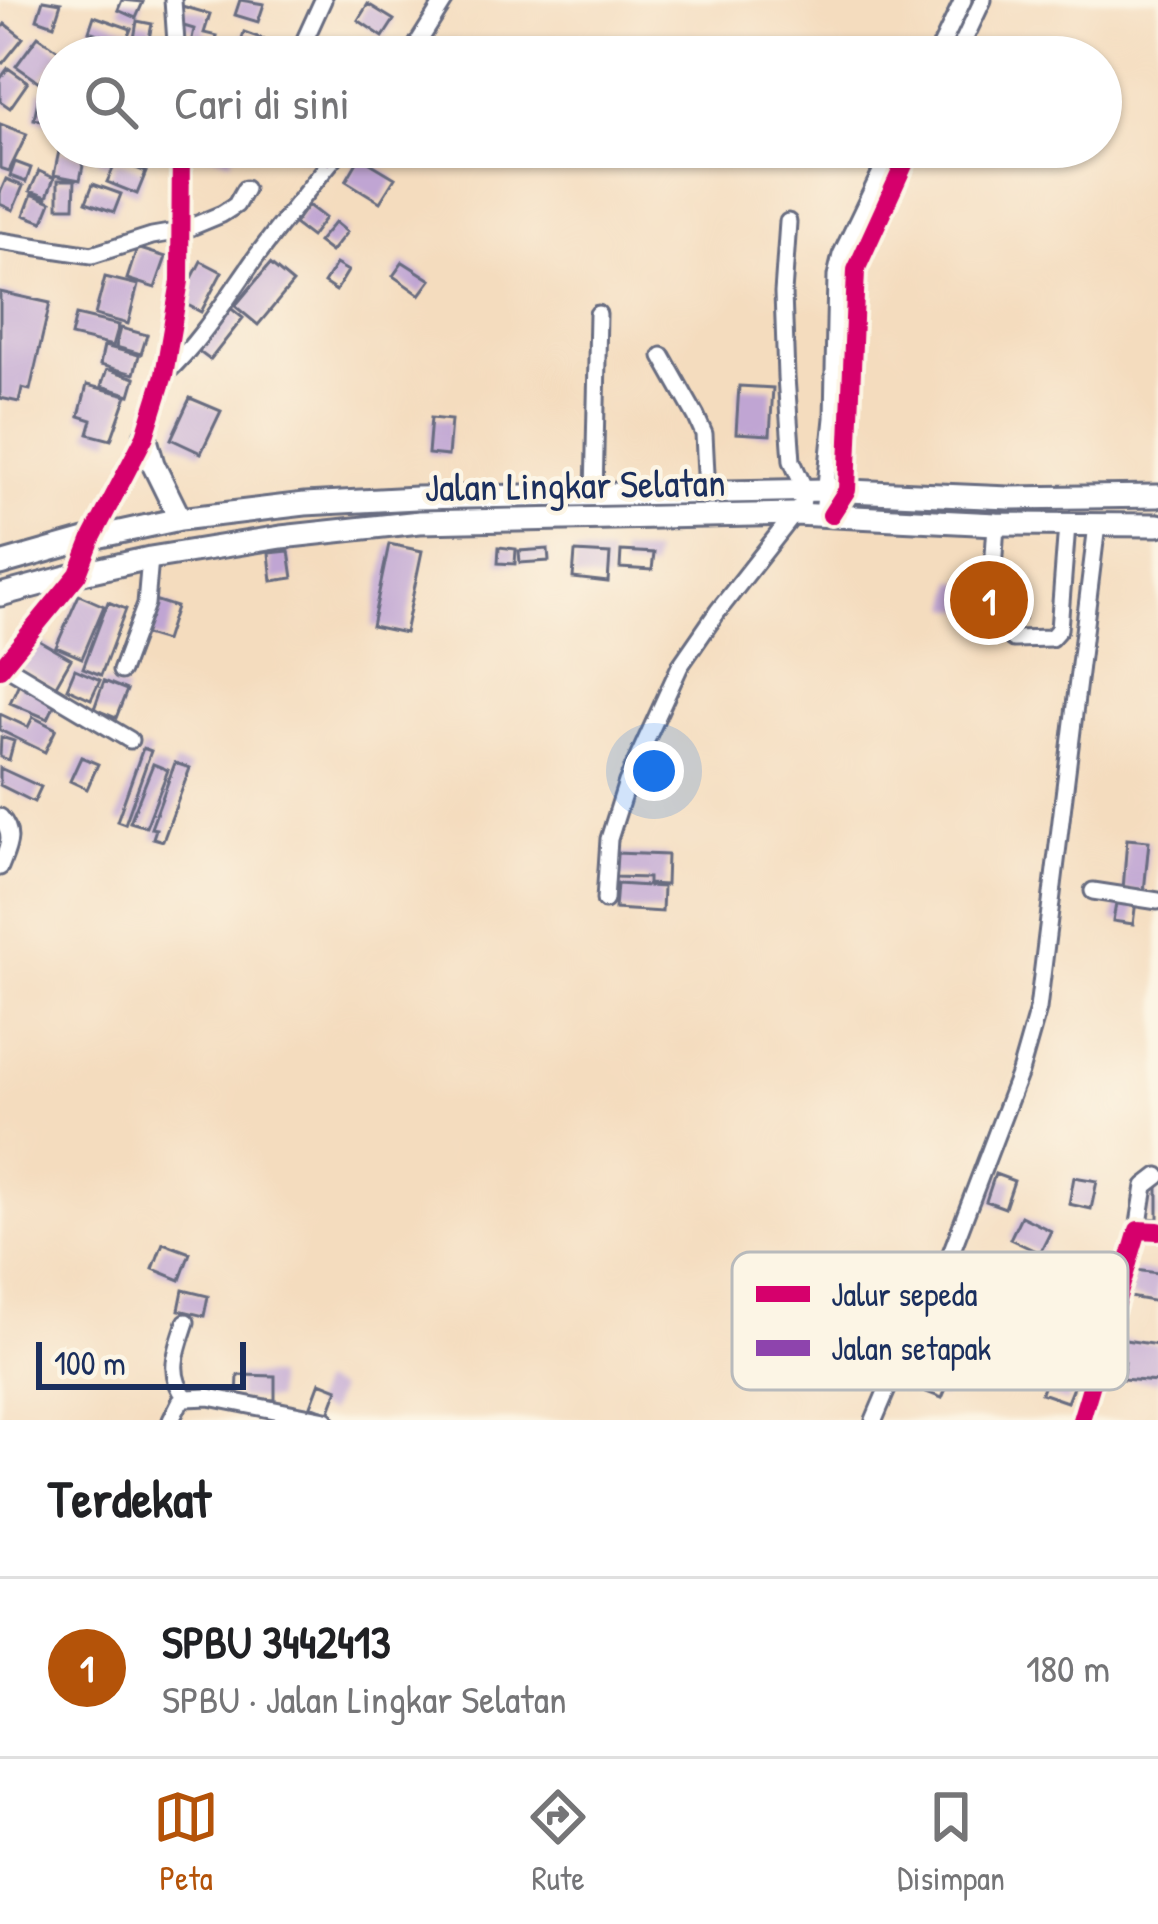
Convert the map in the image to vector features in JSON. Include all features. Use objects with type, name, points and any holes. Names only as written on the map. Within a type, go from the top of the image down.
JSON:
[{"type":"highway","points":[[145,436],[180,519]]},
{"type":"highway","name":"Jalan Lingkar Selatan","points":[[0,564],[180,519],[305,504],[826,490],[1009,498],[1158,496]]},
{"type":"highway","name":"Jalan Lingkar Selatan","points":[[0,595],[150,559],[281,537],[420,522],[796,514],[996,524],[1158,525]]},
{"type":"street","points":[[173,0],[176,36]]},
{"type":"street","points":[[307,36],[323,0]]},
{"type":"street","points":[[422,36],[445,0]]},
{"type":"street","points":[[946,36],[963,0]]},
{"type":"street","points":[[966,36],[983,0]]},
{"type":"street","points":[[130,740],[2,667],[78,574],[145,436],[164,375],[180,281],[181,168]]},
{"type":"street","points":[[164,375],[209,325],[326,168]]},
{"type":"street","points":[[827,515],[836,276],[841,255],[883,168]]},
{"type":"street","points":[[826,490],[856,270],[903,168]]},
{"type":"street","points":[[0,241],[92,255],[181,231],[236,205],[245,189]]},
{"type":"street","points":[[788,222],[783,293],[792,460],[826,490]]},
{"type":"street","points":[[594,495],[598,314]]},
{"type":"street","points":[[662,356],[704,434],[707,493]]},
{"type":"street","points":[[605,900],[609,839],[627,782],[680,666],[802,503],[826,490]]},
{"type":"street","points":[[992,586],[996,524]]},
{"type":"street","points":[[995,614],[1012,639],[1051,638],[1059,629],[1067,525]]},
{"type":"street","points":[[951,1252],[1020,1072],[1038,1009],[1097,526]]},
{"type":"street","points":[[121,671],[146,604],[150,559]]},
{"type":"street","points":[[0,817],[10,832],[0,868]]},
{"type":"street","points":[[1093,891],[1158,901]]},
{"type":"street","points":[[1128,1264],[1145,1186],[1158,1176]]},
{"type":"street","points":[[1138,1230],[1158,1231]]},
{"type":"street","points":[[186,1322],[173,1370],[186,1399]]},
{"type":"street","points":[[874,1420],[887,1390]]},
{"type":"street","points":[[1082,1420],[1091,1390]]},
{"type":"street","points":[[171,1420],[180,1402],[209,1397],[326,1420]]},
{"type":"building","points":[[43,0],[61,3],[54,25],[37,19]]},
{"type":"building","points":[[122,0],[143,2],[136,18],[118,10]]},
{"type":"building","points":[[240,0],[264,4],[258,22],[235,15]]},
{"type":"building","points":[[368,4],[394,20],[382,36],[358,20]]},
{"type":"building","points":[[182,6],[210,14],[204,33],[217,36],[193,36],[194,29],[177,24]]},
{"type":"building","points":[[94,16],[131,29],[128,36],[89,31]]},
{"type":"building","points":[[137,21],[152,24],[150,36],[134,36]]},
{"type":"building","points":[[5,24],[23,38],[3,63],[0,31]]},
{"type":"building","points":[[36,39],[36,80],[16,66]]},
{"type":"building","points":[[8,68],[28,82],[10,108],[0,101],[0,79]]},
{"type":"building","points":[[0,124],[27,134],[9,171],[0,168]]},
{"type":"building","points":[[15,162],[31,168],[26,182],[10,176]]},
{"type":"building","points":[[55,168],[82,168],[80,180],[54,175]]},
{"type":"building","points":[[113,168],[146,172],[137,194],[107,182]]},
{"type":"building","points":[[354,168],[378,168],[395,178],[380,202],[346,181]]},
{"type":"building","points":[[39,171],[54,178],[47,197],[30,191]]},
{"type":"building","points":[[6,179],[23,186],[13,210],[0,204]]},
{"type":"building","points":[[58,180],[75,180],[74,207],[58,207]]},
{"type":"building","points":[[93,184],[121,194],[114,212],[86,202]]},
{"type":"building","points":[[32,194],[51,202],[43,222],[24,215]]},
{"type":"building","points":[[308,205],[325,218],[311,237],[294,224]]},
{"type":"building","points":[[335,222],[347,232],[331,252],[318,242]]},
{"type":"building","points":[[137,248],[166,257],[155,288],[127,279]]},
{"type":"building","points":[[201,261],[222,272],[201,312],[180,301]]},
{"type":"building","points":[[403,262],[431,280],[420,295],[393,276]]},
{"type":"building","points":[[270,264],[293,283],[258,325],[235,306]]},
{"type":"building","points":[[336,264],[348,271],[336,291],[324,283]]},
{"type":"building","points":[[105,277],[138,285],[128,324],[95,315]]},
{"type":"building","points":[[0,292],[50,303],[30,390],[22,388],[19,402],[0,398]]},
{"type":"building","points":[[228,306],[243,318],[210,360],[194,348]]},
{"type":"building","points":[[76,315],[119,325],[113,346],[71,336]]},
{"type":"building","points":[[121,328],[147,335],[141,354],[116,347]]},
{"type":"building","points":[[104,346],[139,355],[134,374],[100,365]]},
{"type":"building","points":[[107,369],[135,378],[130,395],[101,386]]},
{"type":"building","points":[[87,385],[127,395],[111,440],[88,434],[92,420],[79,416]]},
{"type":"building","points":[[739,386],[773,388],[770,435],[736,433]]},
{"type":"building","points":[[190,398],[221,411],[201,453],[171,439]]},
{"type":"building","points":[[431,418],[451,420],[448,456],[428,454]]},
{"type":"building","points":[[389,544],[422,551],[405,633],[372,626]]},
{"type":"building","points":[[499,547],[516,549],[515,564],[498,563]]},
{"type":"building","points":[[548,549],[549,561],[520,563],[519,551]]},
{"type":"building","points":[[289,551],[293,578],[272,581],[269,553]]},
{"type":"building","points":[[621,551],[654,553],[652,570],[620,568]]},
{"type":"building","points":[[575,552],[610,554],[608,582],[573,578]]},
{"type":"building","points":[[954,581],[1029,591],[1025,619],[950,608]]},
{"type":"building","points":[[79,595],[104,606],[82,658],[56,647]]},
{"type":"building","points":[[154,600],[176,607],[165,641],[142,634]]},
{"type":"building","points":[[108,602],[126,609],[101,675],[83,668]]},
{"type":"building","points":[[31,636],[71,659],[55,687],[15,664]]},
{"type":"building","points":[[75,669],[100,680],[91,699],[67,688]]},
{"type":"building","points":[[20,681],[58,697],[48,719],[10,703]]},
{"type":"building","points":[[104,681],[127,690],[116,718],[94,709]]},
{"type":"building","points":[[0,714],[28,727],[33,717],[56,729],[45,752],[0,730]]},
{"type":"building","points":[[1,737],[14,741],[9,760],[0,757]]},
{"type":"building","points":[[143,748],[151,751],[125,824],[117,821]]},
{"type":"building","points":[[81,757],[98,764],[87,789],[70,781]]},
{"type":"building","points":[[175,763],[190,768],[163,841],[153,838],[156,829],[151,828]]},
{"type":"building","points":[[153,764],[168,770],[146,827],[130,822]]},
{"type":"building","points":[[0,768],[41,787],[34,802],[0,785]]},
{"type":"building","points":[[1127,839],[1149,841],[1144,892],[1123,890]]},
{"type":"building","points":[[615,853],[667,855],[666,885],[648,884],[648,878],[614,877]]},
{"type":"building","points":[[617,884],[663,887],[662,912],[615,909]]},
{"type":"building","points":[[1117,898],[1136,901],[1133,924],[1113,921]]},
{"type":"building","points":[[995,1174],[1014,1181],[1005,1208],[986,1201]]},
{"type":"building","points":[[1074,1177],[1097,1181],[1091,1209],[1069,1204]]},
{"type":"building","points":[[1153,1186],[1158,1187],[1158,1219],[1148,1218]]},
{"type":"building","points":[[1021,1216],[1051,1231],[1040,1252],[1010,1239]]},
{"type":"building","points":[[163,1243],[190,1253],[180,1280],[153,1269]]},
{"type":"building","points":[[1135,1270],[1158,1273],[1158,1302],[1130,1297]]},
{"type":"building","points":[[183,1290],[208,1296],[204,1316],[179,1310]]},
{"type":"building","points":[[1128,1340],[1158,1345],[1158,1382],[1128,1380]]},
{"type":"building","points":[[238,1375],[275,1376],[275,1400],[237,1398]]},
{"type":"building","points":[[320,1382],[338,1389],[329,1413],[311,1406]]},
{"type":"building","points":[[921,1390],[945,1390],[942,1398]]},
{"type":"building","points":[[1042,1390],[1072,1390],[1067,1402]]},
{"type":"cycle path","points":[[0,669],[78,574],[145,436],[164,375],[180,281],[181,168]]},
{"type":"cycle path","points":[[831,515],[847,490],[856,270],[902,168]]},
{"type":"cycle path","points":[[1128,1263],[1138,1230],[1158,1231]]},
{"type":"cycle path","points":[[1081,1420],[1090,1390]]},
{"type":"place","name":"SPBU 3442413","points":[[989,600]]}]
